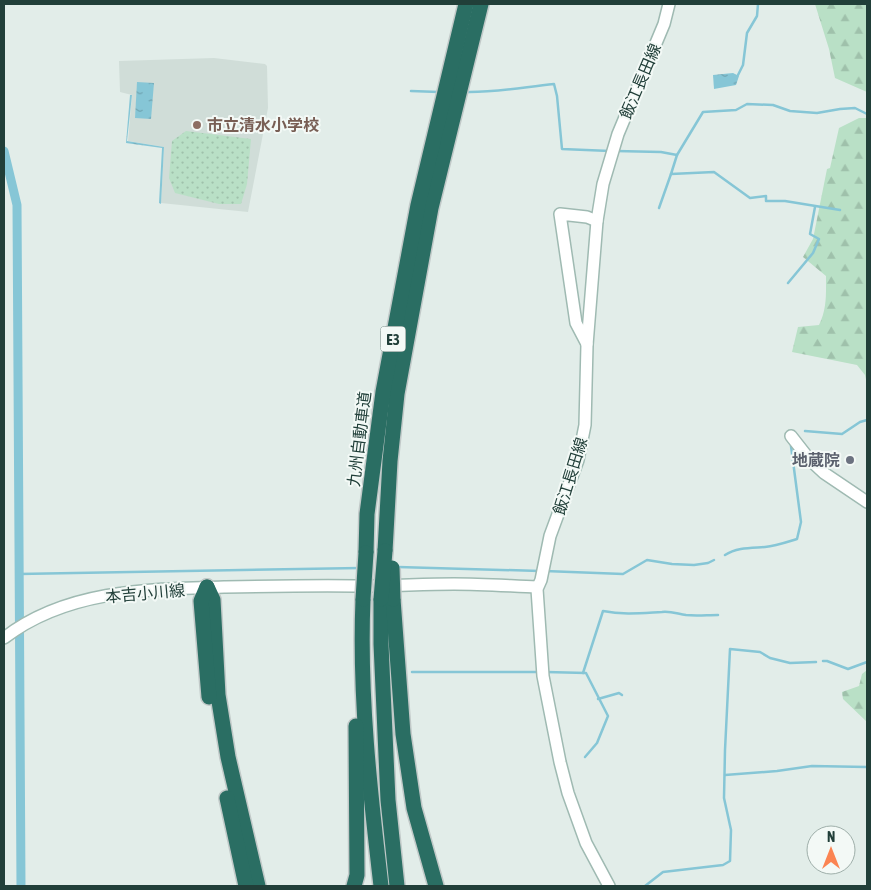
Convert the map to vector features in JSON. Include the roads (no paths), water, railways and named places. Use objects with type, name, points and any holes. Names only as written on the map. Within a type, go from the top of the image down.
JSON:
[{"type":"highway","name":"九州自動車道","points":[[455,84],[466,4]]},
{"type":"highway","name":"九州自動車道","points":[[381,886],[366,739],[362,628],[367,514],[383,392],[418,205],[481,4]]},
{"type":"highway","name":"九州自動車道","points":[[397,886],[387,790],[381,644],[387,599],[390,461],[397,394],[431,208],[443,130]]},
{"type":"highway","points":[[207,587],[201,601],[208,692],[218,757],[246,886]]},
{"type":"highway","points":[[207,587],[213,600],[218,695],[228,757],[258,886]]},
{"type":"highway","points":[[387,599],[414,808],[436,886]]},
{"type":"highway","points":[[354,886],[357,876],[356,722],[362,628]]},
{"type":"main road","name":"飯江長田線","points":[[609,886],[586,843],[568,793],[560,762],[543,676],[538,587],[550,536],[578,460],[585,425],[588,346],[597,221],[603,184],[618,134],[664,24],[669,4]]},
{"type":"main road","points":[[588,346],[576,323],[560,214],[587,217],[597,221]]},
{"type":"main road","points":[[791,436],[809,459],[824,473],[867,502]]},
{"type":"main road","name":"本吉小川線","points":[[6,637],[34,618],[76,602],[115,594],[207,587],[296,585],[415,586],[455,584],[538,587]]},
{"type":"water","points":[[733,73],[739,76],[736,85],[714,89],[713,75]]},
{"type":"water","points":[[137,82],[154,83],[151,119],[135,118]]},
{"type":"water","points":[[130,95],[132,95],[127,141],[164,147],[161,204],[159,203],[162,148],[126,143]]},
{"type":"waterway","points":[[738,75],[743,65],[747,33],[757,16],[758,4]]},
{"type":"waterway","points":[[464,92],[498,91],[554,84],[557,96],[562,149],[610,151]]},
{"type":"waterway","points":[[411,91],[439,92]]},
{"type":"waterway","points":[[616,151],[661,152],[677,155],[703,112],[736,110],[747,104],[773,105],[790,111],[817,113],[855,108],[867,114]]},
{"type":"waterway","points":[[4,151],[17,205],[21,886]]},
{"type":"waterway","points":[[677,155],[671,174],[714,172],[750,198],[766,196],[766,201],[785,201],[840,210]]},
{"type":"waterway","points":[[659,208],[671,174]]},
{"type":"waterway","points":[[788,283],[813,253],[819,239],[810,234],[815,207]]},
{"type":"waterway","points":[[805,431],[842,434],[860,422],[867,420]]},
{"type":"waterway","points":[[725,555],[740,549],[781,544],[797,539],[801,522],[791,446]]},
{"type":"waterway","points":[[545,571],[623,574],[647,560],[694,565],[714,560]]},
{"type":"waterway","points":[[398,567],[540,571]]},
{"type":"waterway","points":[[19,574],[360,568]]},
{"type":"waterway","points":[[583,673],[603,611],[718,615]]},
{"type":"waterway","points":[[645,886],[663,872],[723,865],[730,861],[731,830],[724,798],[730,649],[760,652],[770,658],[790,663],[816,662]]},
{"type":"waterway","points":[[823,661],[848,669],[867,662]]},
{"type":"waterway","points":[[412,672],[541,672]]},
{"type":"waterway","points":[[546,672],[586,673],[608,716],[597,743],[585,757]]},
{"type":"waterway","points":[[598,699],[619,693],[622,695]]},
{"type":"waterway","points":[[725,775],[812,766],[867,767]]},
{"type":"place","name":"市立清水小学校","points":[[197,125]]},
{"type":"place","name":"地蔵院","points":[[850,460]]}]
